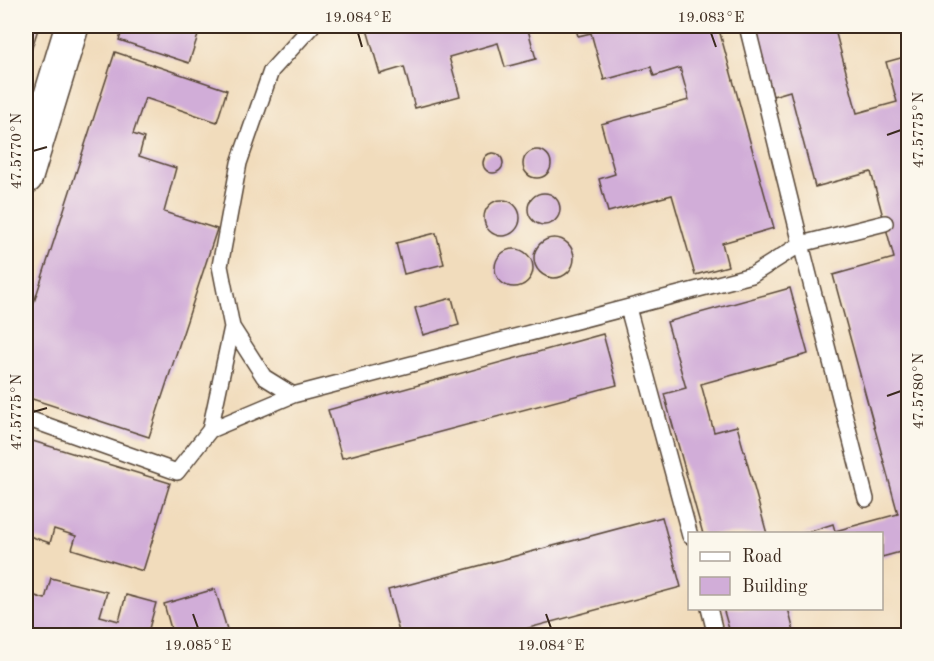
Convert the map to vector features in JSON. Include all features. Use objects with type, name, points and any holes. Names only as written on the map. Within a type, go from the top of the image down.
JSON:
[{"type":"main road","points":[[26,177],[72,26]]},
{"type":"lane","points":[[293,395],[264,377],[232,327],[220,266],[239,162],[271,71],[312,26]]},
{"type":"lane","points":[[747,26],[866,499]]},
{"type":"lane","points":[[210,430],[293,395],[752,275],[801,244],[885,223]]},
{"type":"lane","points":[[628,308],[689,532]]},
{"type":"lane","points":[[26,418],[177,472],[210,430],[232,327]]},
{"type":"lane","points":[[709,610],[716,636]]},
{"type":"building","points":[[26,26],[39,26],[26,66]]},
{"type":"building","points":[[124,26],[201,26],[189,63],[119,40]]},
{"type":"building","points":[[366,26],[527,26],[536,59],[505,67],[498,43],[449,57],[460,96],[415,108],[404,67],[380,74]]},
{"type":"building","points":[[575,26],[718,26],[774,228],[722,243],[728,266],[695,275],[672,195],[608,212],[599,179],[615,174],[601,124],[689,100],[680,68],[654,76],[651,67],[604,80],[591,33],[578,36]]},
{"type":"building","points":[[754,26],[834,26],[857,113],[897,102],[886,62],[908,56],[908,566],[904,551],[883,557],[883,532],[808,532],[833,524],[835,531],[898,514],[833,275],[894,258],[871,172],[815,187],[790,91],[773,96]]},
{"type":"building","points":[[115,52],[227,90],[217,122],[145,98],[133,134],[144,138],[139,156],[176,168],[164,212],[217,229],[149,437],[26,397],[26,327]]},
{"type":"building","points":[[537,150],[547,154],[551,164],[547,174],[537,178],[527,174],[523,164],[527,154]]},
{"type":"building","points":[[493,153],[500,156],[503,163],[500,170],[493,173],[486,170],[483,163],[486,156]]},
{"type":"building","points":[[544,193],[555,198],[560,209],[555,220],[544,225],[533,220],[528,209],[533,198]]},
{"type":"building","points":[[502,200],[515,205],[520,218],[515,231],[502,236],[489,231],[484,218],[489,205]]},
{"type":"building","points":[[436,233],[444,264],[404,274],[396,243]]},
{"type":"building","points":[[554,238],[568,244],[574,258],[568,272],[554,278],[540,272],[534,258],[540,244]]},
{"type":"building","points":[[514,249],[521,250],[527,255],[532,261],[532,275],[527,281],[521,286],[514,287],[507,286],[501,281],[496,275],[495,268],[496,261],[501,255],[507,250]]},
{"type":"building","points":[[790,288],[808,354],[701,384],[714,432],[737,426],[766,532],[702,532],[664,394],[686,388],[667,322]]},
{"type":"building","points":[[452,298],[459,325],[423,335],[415,308]]},
{"type":"building","points":[[603,334],[617,385],[342,458],[328,410]]},
{"type":"building","points":[[26,439],[170,483],[143,571],[72,549],[76,536],[54,529],[50,543],[26,535]]},
{"type":"building","points":[[662,517],[681,587],[499,636],[400,636],[388,590]]},
{"type":"building","points":[[51,578],[107,592],[100,616],[119,621],[126,595],[156,603],[147,636],[26,636],[26,593],[45,599]]},
{"type":"building","points":[[215,589],[229,636],[173,636],[164,604]]},
{"type":"building","points":[[724,610],[788,610],[795,636],[731,636]]}]
